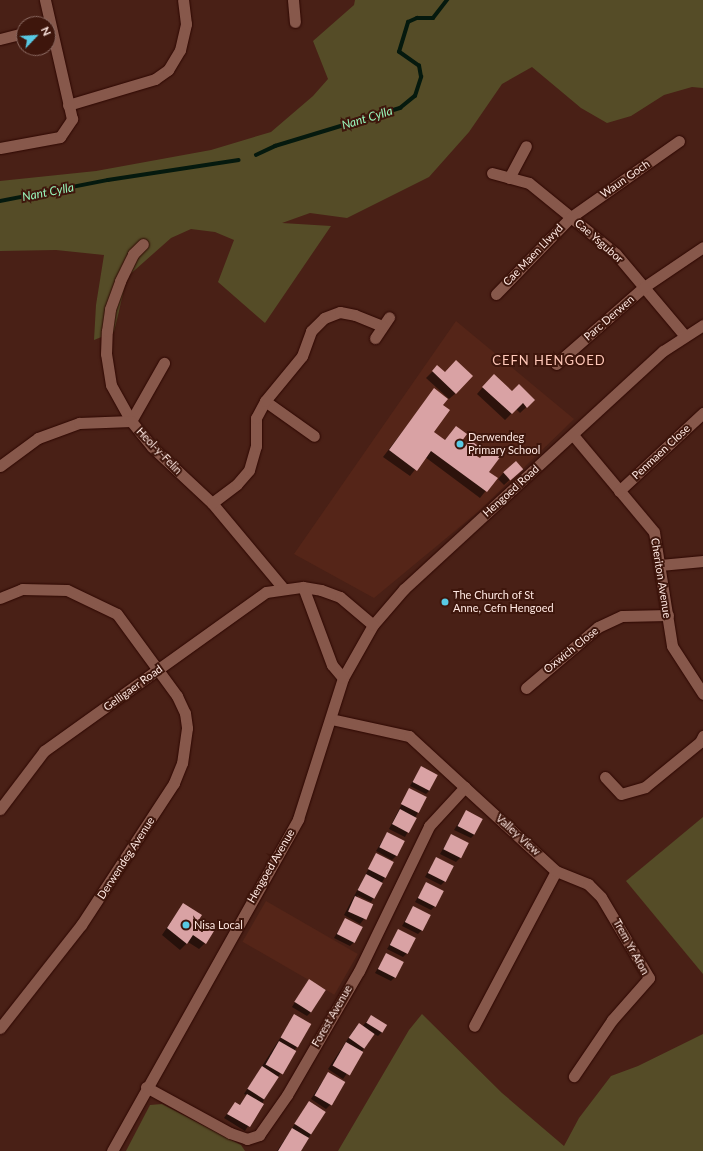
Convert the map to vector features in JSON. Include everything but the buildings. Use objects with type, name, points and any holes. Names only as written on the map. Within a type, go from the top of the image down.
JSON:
[{"type":"street","points":[[45,0],[47,16]]},
{"type":"street","points":[[68,105],[155,79],[168,70],[182,43],[186,24],[183,0]]},
{"type":"street","points":[[293,0],[295,22]]},
{"type":"street","points":[[0,39],[16,35]]},
{"type":"street","points":[[0,148],[60,137],[72,119],[56,55]]},
{"type":"street","name":"Waun Goch","points":[[571,217],[679,141]]},
{"type":"street","points":[[509,178],[526,146]]},
{"type":"street","name":"Cae Ysgubor","points":[[492,173],[529,183],[616,254],[685,336]]},
{"type":"street","name":"Cae Maen Llwyd","points":[[496,294],[571,217]]},
{"type":"street","points":[[131,421],[111,385],[106,354],[107,331],[110,309],[120,281],[133,254],[143,244]]},
{"type":"street","name":"Parc Derwen","points":[[556,364],[644,287],[703,247]]},
{"type":"street","points":[[212,504],[237,484],[249,470],[256,446],[256,418],[264,401],[291,371],[302,356],[311,331],[324,318],[340,312],[386,322],[375,338]]},
{"type":"street","name":"Hengoed Road","points":[[343,678],[372,625],[404,589],[663,351],[703,325]]},
{"type":"street","points":[[131,421],[164,363]]},
{"type":"street","points":[[264,401],[314,436]]},
{"type":"street","name":"Penmaen Close","points":[[619,491],[703,413]]},
{"type":"street","name":"Heol-y-Felin","points":[[0,466],[38,438],[79,423],[131,421],[152,447],[212,504],[283,588]]},
{"type":"street","name":"Cheriton Avenue","points":[[573,435],[654,532],[672,646],[703,694]]},
{"type":"street","points":[[660,565],[703,561]]},
{"type":"street","points":[[303,587],[332,665],[343,678]]},
{"type":"street","name":"Gelligaer Road","points":[[0,809],[44,751],[160,670],[252,600],[266,592],[283,588],[303,587],[340,597],[372,625]]},
{"type":"street","name":"Derwendeg Avenue","points":[[0,598],[22,589],[67,590],[117,614],[160,670],[185,713],[187,728],[182,763],[174,783],[81,925],[0,1028]]},
{"type":"street","name":"Oxwich Close","points":[[526,688],[598,627],[622,616],[668,615]]},
{"type":"street","name":"Hengoed Avenue","points":[[112,1151],[146,1087],[298,819],[343,678]]},
{"type":"street","name":"Valley View","points":[[331,719],[409,736],[556,871]]},
{"type":"street","points":[[605,776],[621,794],[645,787],[700,742],[703,736]]},
{"type":"street","name":"Forest Avenue","points":[[146,1087],[230,1134],[247,1139],[259,1135],[287,1095],[359,971],[429,826],[465,787]]},
{"type":"street","points":[[474,1026],[556,871]]},
{"type":"street","name":"Trem Yr Afon","points":[[556,871],[588,884],[601,897],[649,978],[612,1020],[574,1076]]},
{"type":"shaded area","points":[[355,0],[703,0],[703,88],[692,87],[664,95],[631,116],[607,123],[581,108],[532,67],[502,84],[469,132],[429,177],[347,218],[310,213],[282,223],[331,226],[265,323],[218,282],[234,240],[215,232],[191,229],[171,238],[127,277],[114,332],[94,340],[96,305],[104,255],[56,250],[0,251],[0,181],[96,171],[211,150],[271,132],[313,96],[328,79],[313,41],[354,5]]},
{"type":"shaded area","name":"Derwendeg Primary School","points":[[456,321],[574,419],[479,511],[374,598],[294,554]]},
{"type":"shaded area","points":[[703,817],[703,974],[626,881]]},
{"type":"shaded area","points":[[266,901],[358,954],[334,995],[242,942]]},
{"type":"shaded area","points":[[422,1014],[502,1093],[564,1146],[579,1118],[611,1076],[638,1066],[703,1034],[703,1151],[338,1151],[409,1030]]},
{"type":"shaded area","points":[[162,1104],[241,1145],[245,1151],[126,1151],[150,1105]]},
{"type":"waterway","name":"Nant Cylla","points":[[256,155],[275,146],[400,108],[415,96],[421,77],[419,66],[399,52],[408,22],[417,18],[433,18],[447,0]]},
{"type":"waterway","name":"Nant Cylla","points":[[0,201],[108,180],[238,160]]},
{"type":"place","name":"Derwendeg Primary School","points":[[460,444]]},
{"type":"place","name":"The Church of St Anne, Cefn Hengoed","points":[[445,602]]},
{"type":"place","name":"Nisa Local","points":[[186,925]]},
{"type":"district","name":"CEFN HENGOED","points":[[549,360]]}]
